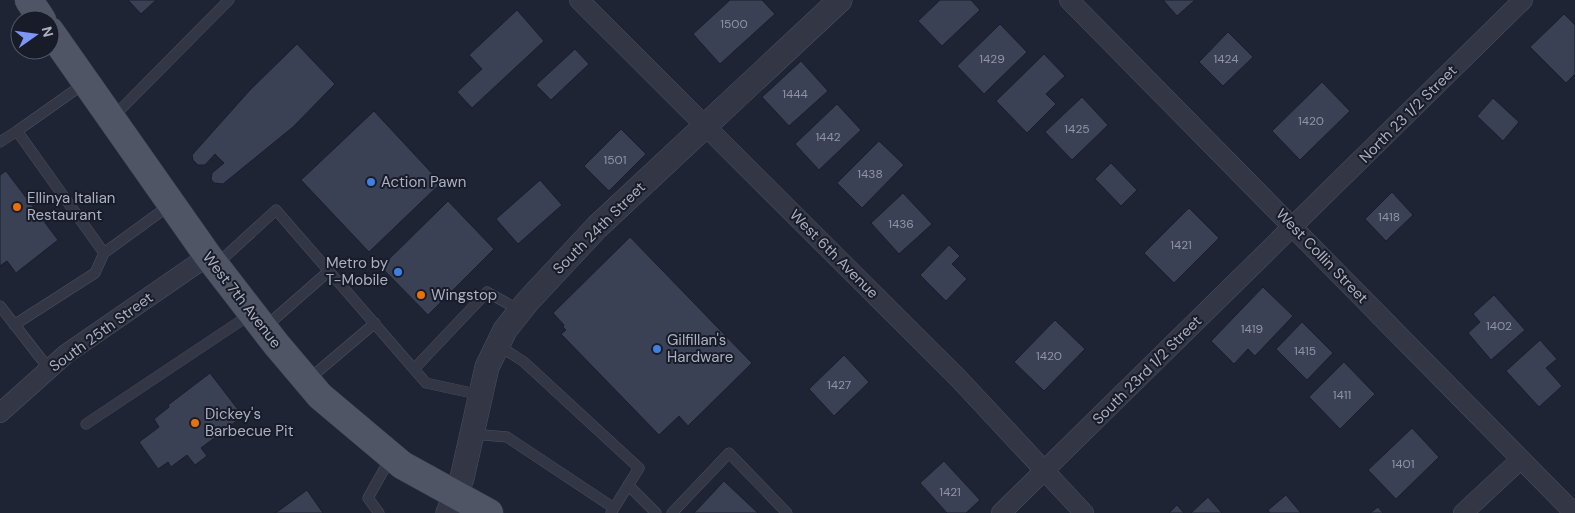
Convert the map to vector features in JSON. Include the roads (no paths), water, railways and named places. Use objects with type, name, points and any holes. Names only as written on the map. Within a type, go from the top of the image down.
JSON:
[{"type":"main road","name":"West 7th Avenue","points":[[60,45],[211,261],[320,396],[451,504],[489,513]]},
{"type":"street","name":"West 6th Avenue","points":[[579,0],[959,379],[1084,513]]},
{"type":"street","name":"South 24th Street","points":[[451,504],[462,478],[487,367],[505,330],[598,226],[840,0]]},
{"type":"street","name":"West Collin Street","points":[[1069,0],[1574,513]]},
{"type":"street","name":"North 23 1/2 Street","points":[[1293,227],[1523,0]]},
{"type":"street","name":"South 23rd 1/2 Street","points":[[1001,513],[1293,227]]},
{"type":"street","name":"South 25th Street","points":[[0,413],[66,354],[211,261]]},
{"type":"street","points":[[1463,513],[1521,460]]},
{"type":"lane","points":[[111,118],[229,0]]},
{"type":"lane","points":[[0,142],[86,83]]},
{"type":"lane","points":[[17,131],[104,253]]},
{"type":"lane","points":[[14,325],[95,273],[104,253],[171,204]]},
{"type":"lane","points":[[211,261],[276,210],[426,383],[481,395]]},
{"type":"lane","points":[[86,424],[258,320],[329,271]]},
{"type":"lane","points":[[414,368],[487,292],[521,311]]},
{"type":"lane","points":[[0,306],[49,369]]},
{"type":"lane","points":[[307,381],[374,323]]},
{"type":"lane","points":[[472,434],[507,437],[612,510],[639,468],[524,362],[498,345]]},
{"type":"lane","points":[[672,513],[729,453],[787,513]]},
{"type":"lane","points":[[379,513],[368,498],[391,456]]},
{"type":"lane","points":[[628,485],[656,513]]},
{"type":"place","name":"Action Pawn","points":[[371,182]]},
{"type":"place","name":"Ellinya Italian Restaurant","points":[[17,207]]},
{"type":"place","name":"Metro by T-Mobile","points":[[398,272]]},
{"type":"place","name":"Wingstop","points":[[421,295]]},
{"type":"place","name":"Gilfillan's Hardware","points":[[657,349]]},
{"type":"place","name":"Dickey's Barbecue Pit","points":[[195,423]]}]
